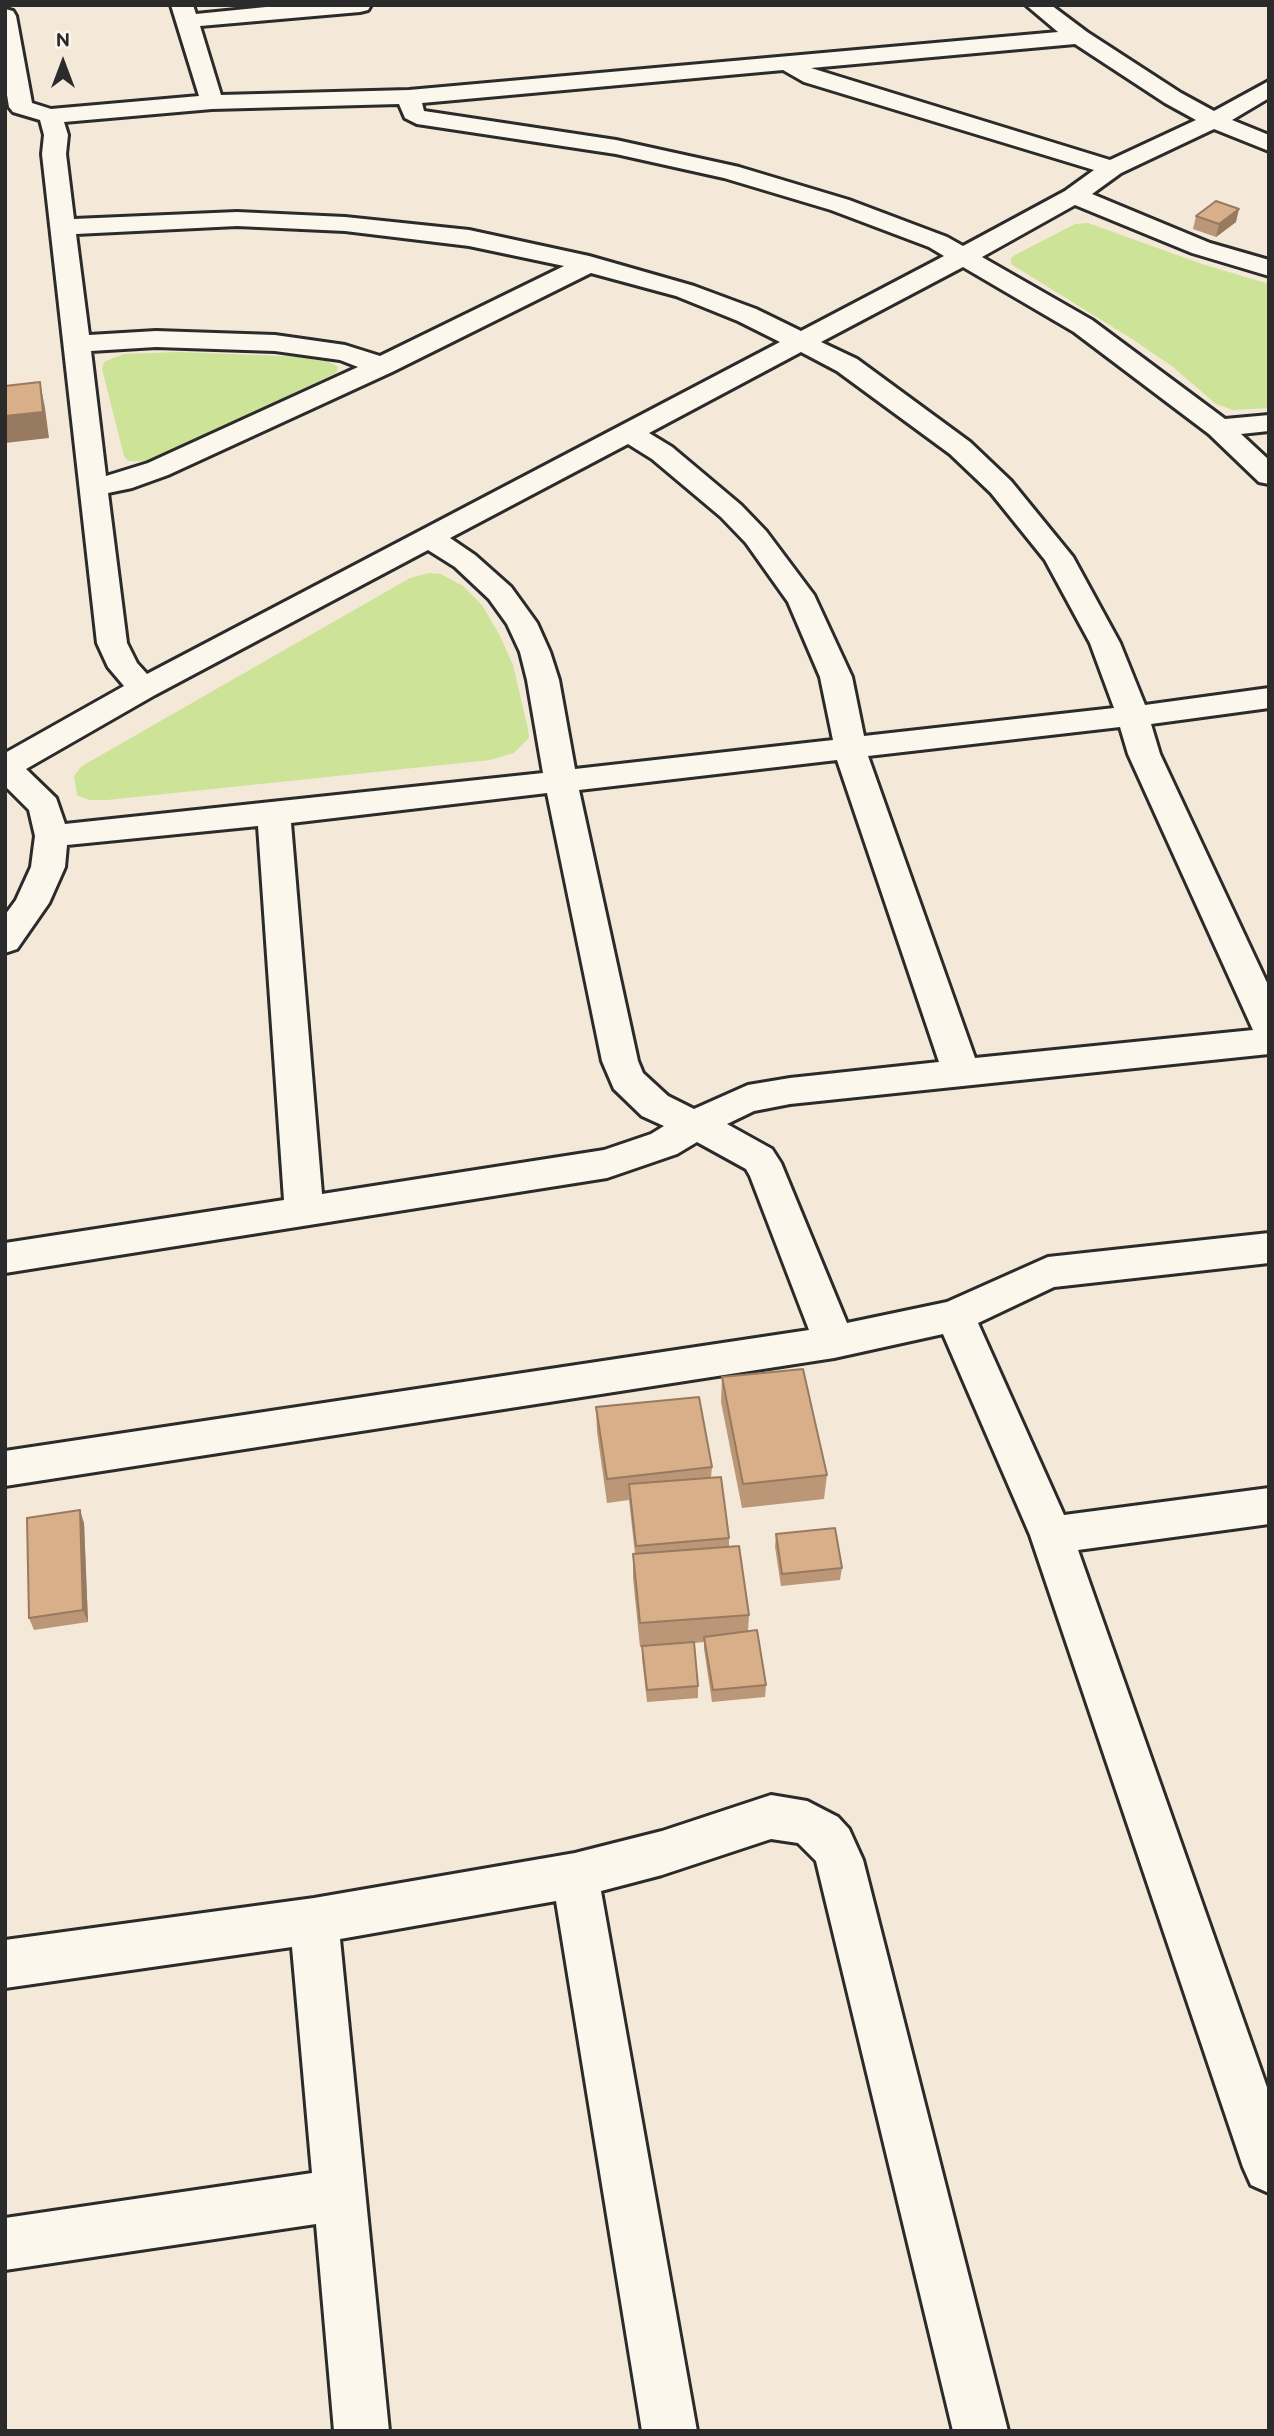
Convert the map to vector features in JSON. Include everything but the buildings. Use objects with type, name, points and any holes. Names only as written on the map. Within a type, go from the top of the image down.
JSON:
[{"type":"street","points":[[212,102],[184,13],[360,5]]},
{"type":"street","points":[[1037,5],[1079,37],[1172,98],[1269,144]]},
{"type":"street","points":[[5,16],[13,108],[50,116],[212,102],[409,97],[1079,37]]},
{"type":"street","points":[[790,64],[795,71],[812,78],[1112,168]]},
{"type":"street","points":[[5,941],[32,903],[48,867],[52,836],[44,806],[5,767],[144,688],[964,256],[1074,196],[1112,168],[1215,120],[1269,88]]},
{"type":"street","points":[[409,97],[413,113],[417,117],[616,147],[730,172],[840,205],[928,238],[964,256],[1083,326],[1219,428],[1269,476]]},
{"type":"street","points":[[50,116],[56,135],[54,154],[112,643],[123,667],[144,688]]},
{"type":"street","points":[[1074,196],[1201,248],[1269,268]]},
{"type":"street","points":[[63,228],[184,220],[345,224],[469,238],[589,264],[685,291],[747,315],[846,365],[960,447],[1001,487],[1058,557],[1105,643],[1133,716],[1144,754],[1269,1026]]},
{"type":"street","points":[[95,486],[122,482],[158,469],[382,366],[589,264]]},
{"type":"street","points":[[76,344],[156,339],[275,343],[345,353],[382,366]]},
{"type":"street","points":[[1219,428],[1269,423]]},
{"type":"street","points":[[627,432],[662,453],[731,511],[756,537],[803,601],[836,677],[848,727],[849,747],[961,1072]]},
{"type":"street","points":[[430,538],[483,576],[500,593],[522,624],[535,652],[544,680],[561,780],[627,1080],[655,1106],[742,1147],[759,1159],[768,1173],[834,1342]]},
{"type":"street","points":[[52,836],[274,814],[1133,716],[1269,698]]},
{"type":"street","points":[[274,814],[304,1211]]},
{"type":"street","points":[[5,1258],[607,1164],[636,1156],[748,1099],[790,1091],[1269,1041]]},
{"type":"street","points":[[5,1469],[834,1342],[955,1316],[1048,1272],[1269,1248]]},
{"type":"street","points":[[955,1316],[1051,1535],[1256,2089],[1269,2167]]},
{"type":"street","points":[[1051,1535],[1269,1506]]},
{"type":"street","points":[[5,1964],[314,1921],[575,1875],[662,1853],[771,1817],[792,1818],[807,1823],[821,1832],[832,1845],[839,1860],[981,2431]]},
{"type":"street","points":[[575,1875],[670,2431]]},
{"type":"street","points":[[314,1921],[362,2431]]},
{"type":"street","points":[[5,2244],[339,2195]]},
{"type":"green space","points":[[1088,223],[1202,264],[1269,284],[1269,408],[1233,410],[1216,404],[1173,367],[1132,339],[1011,264],[1011,258],[1015,255],[1075,224]]},
{"type":"green space","points":[[178,352],[308,357],[326,360],[338,367],[337,372],[332,375],[149,461],[128,461],[124,456],[102,369],[104,362],[123,354]]},
{"type":"green space","points":[[429,573],[441,574],[463,586],[482,605],[500,636],[513,665],[528,729],[529,738],[514,753],[490,760],[107,800],[89,800],[77,795],[74,776],[82,766],[410,578]]}]
